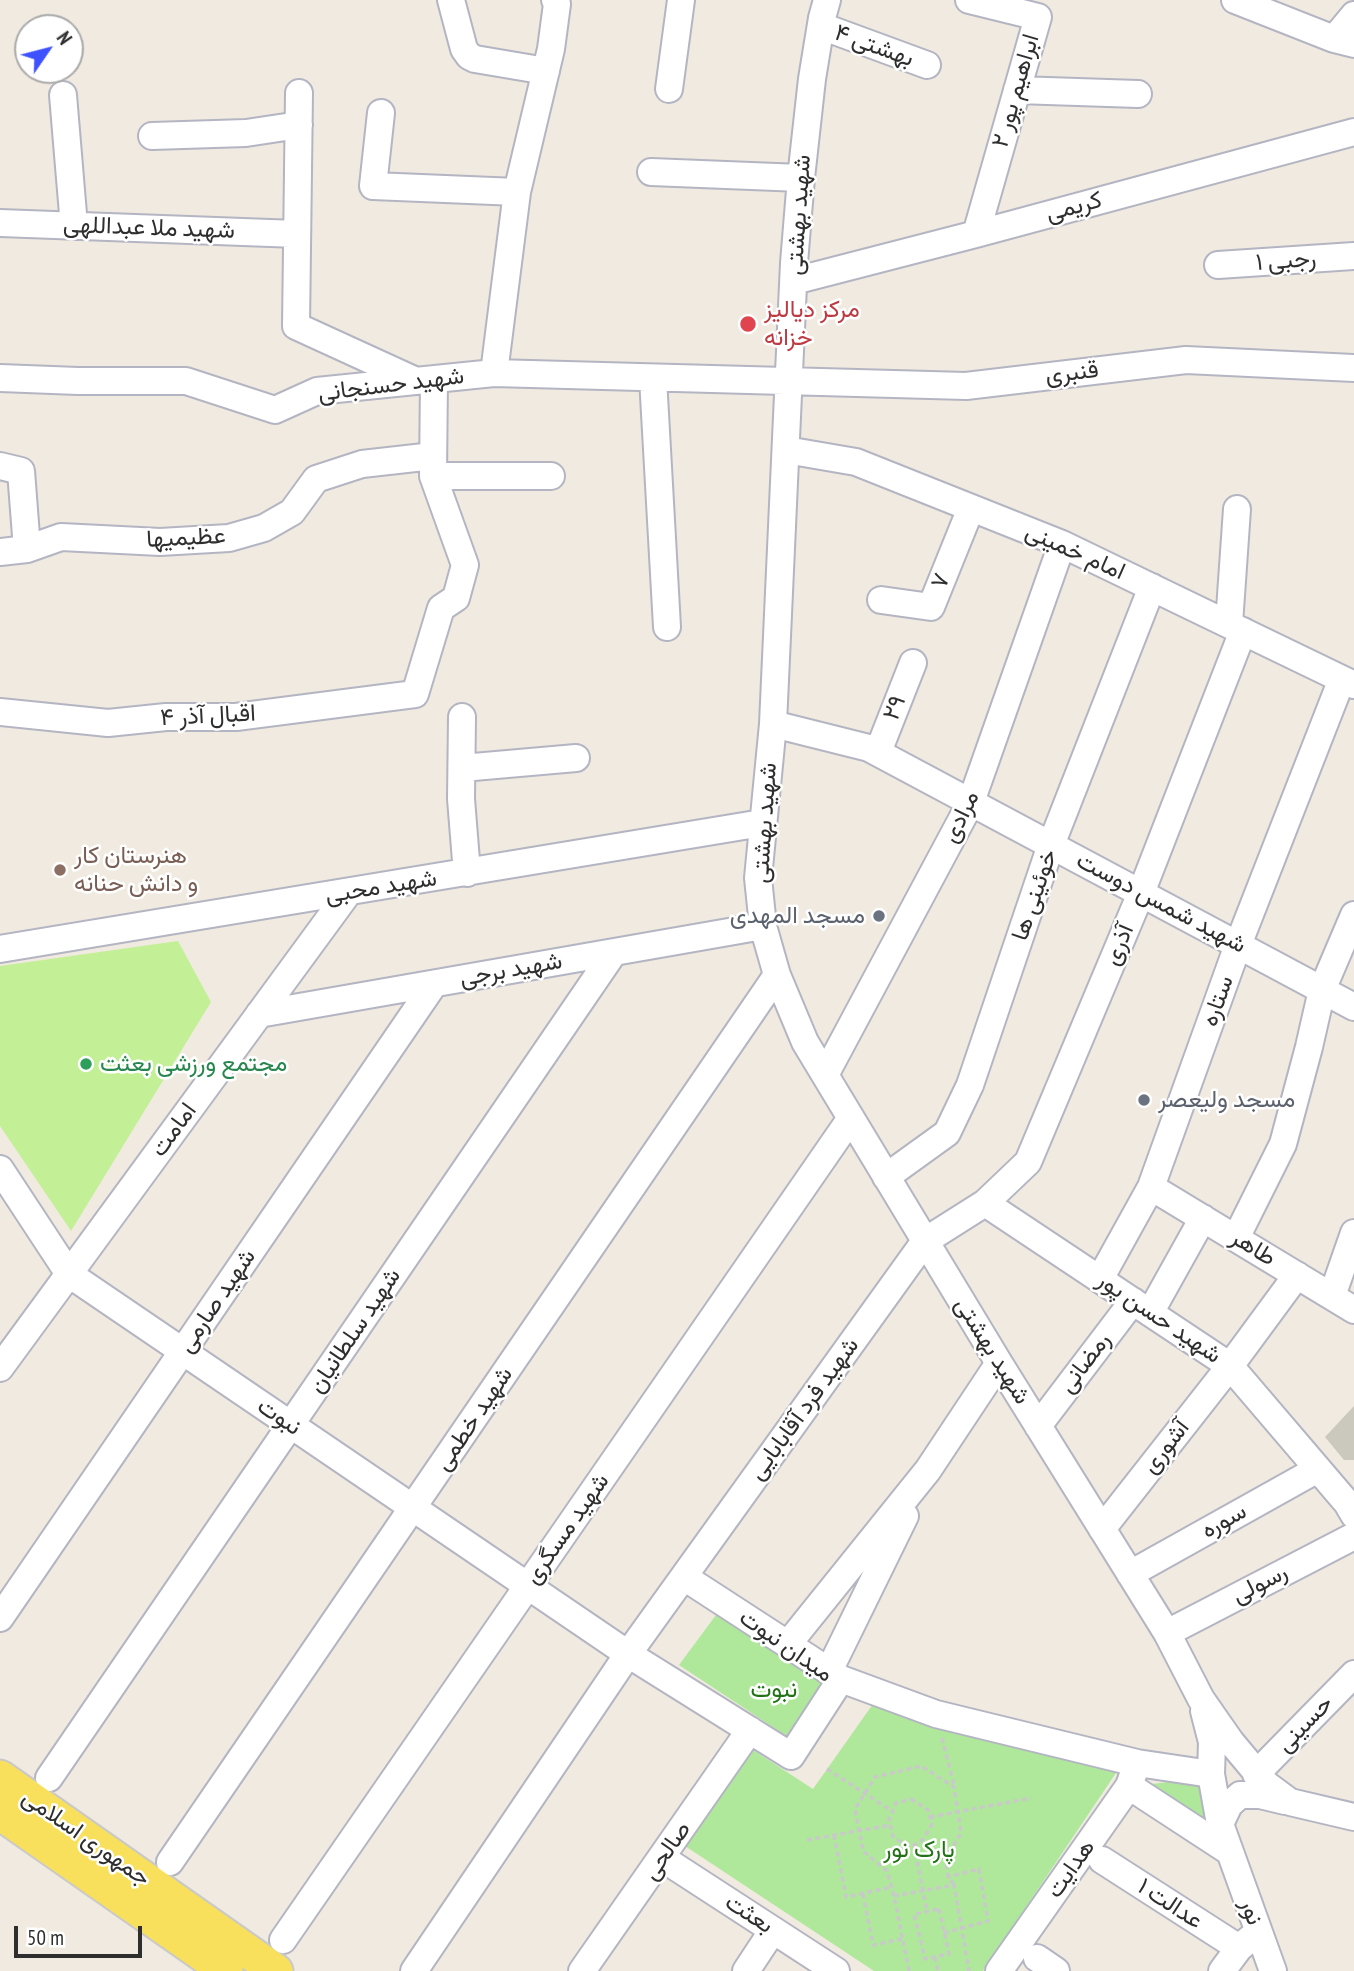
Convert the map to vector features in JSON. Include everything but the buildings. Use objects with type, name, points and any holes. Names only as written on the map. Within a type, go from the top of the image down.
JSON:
[{"type":"main road","name":"جمهوری اسلامی","points":[[0,1777],[280,1955]]},
{"type":"main road","name":"جمهوری اسلامی","points":[[0,1813],[226,1971]]},
{"type":"street","points":[[451,0],[464,49],[469,56],[546,71]]},
{"type":"street","points":[[494,373],[517,191],[551,49],[555,0]]},
{"type":"street","points":[[669,89],[681,0]]},
{"type":"street","name":"شهید بهشتی","points":[[827,0],[812,79],[801,177],[773,724],[758,878],[763,926],[777,975],[805,1042],[999,1363],[1167,1633],[1201,1699],[1256,1774],[1290,1802]]},
{"type":"street","name":"ابراهیم پور ۲","points":[[969,0],[1038,17],[975,234]]},
{"type":"street","points":[[1246,2],[1344,41],[1354,15]]},
{"type":"street","name":"بهشتی ۴","points":[[821,26],[927,65]]},
{"type":"street","points":[[1017,90],[1139,93]]},
{"type":"street","points":[[299,93],[296,326],[425,380],[433,466]]},
{"type":"street","points":[[64,95],[74,226]]},
{"type":"street","points":[[381,113],[373,186],[517,191]]},
{"type":"street","points":[[152,136],[246,133],[299,125]]},
{"type":"street","name":"کریمی","points":[[794,281],[1354,132]]},
{"type":"street","points":[[652,172],[801,177]]},
{"type":"street","name":"شهید ملا عبداللهی","points":[[0,223],[297,234]]},
{"type":"street","name":"رجبی ۱","points":[[1218,265],[1354,256]]},
{"type":"street","name":"قنبری","points":[[789,382],[966,386],[1186,360],[1354,368]]},
{"type":"street","name":"شهید حسنجانی","points":[[0,378],[186,381],[275,410],[317,391],[494,373],[789,382]]},
{"type":"street","points":[[653,378],[667,628]]},
{"type":"street","name":"امام خمینی","points":[[786,450],[856,462],[1062,544],[1348,682]]},
{"type":"street","name":"عظیمیها","points":[[0,551],[27,549],[61,537],[160,542],[229,538],[264,528],[292,512],[316,480],[362,464],[433,466],[551,476]]},
{"type":"street","points":[[0,466],[21,471],[27,549]]},
{"type":"street","name":"اقبال آذر ۴","points":[[0,712],[108,723],[166,717],[236,717],[415,694],[441,608],[456,598],[465,565],[433,466]]},
{"type":"street","name":"۷","points":[[881,600],[931,607],[971,508]]},
{"type":"street","name":"آذری","points":[[985,1203],[1028,1162],[1141,893],[1236,628],[1237,509]]},
{"type":"street","name":"مرادی","points":[[825,1075],[971,802],[1062,544]]},
{"type":"street","name":"خوئینی ها","points":[[887,1177],[947,1133],[970,1085],[1051,845],[1152,587]]},
{"type":"street","name":"۲۹","points":[[878,752],[913,663]]},
{"type":"street","name":"ستاره","points":[[1100,1279],[1151,1186],[1238,945],[1348,682]]},
{"type":"street","points":[[462,717],[461,799],[467,873]]},
{"type":"street","name":"شهید شمس دوست","points":[[773,724],[878,752],[1354,1007]]},
{"type":"street","points":[[462,768],[576,758]]},
{"type":"street","name":"شهید محبی","points":[[0,949],[762,824]]},
{"type":"street","name":"امامت","points":[[0,1368],[348,893]]},
{"type":"street","points":[[1236,1238],[1283,1144],[1310,1047],[1322,989],[1354,915]]},
{"type":"street","name":"شهید برجی","points":[[259,1014],[763,926]]},
{"type":"street","name":"شهید سلطانیان","points":[[49,1779],[614,952]]},
{"type":"street","name":"شهید خطمی","points":[[170,1862],[777,975]]},
{"type":"street","name":"شهید صارمی","points":[[0,1619],[434,984]]},
{"type":"street","name":"شهید مسگری","points":[[280,1955],[528,1586],[851,1118]]},
{"type":"street","points":[[3,1184],[69,1274]]},
{"type":"street","name":"طاهر","points":[[1151,1186],[1343,1303]]},
{"type":"street","points":[[925,1241],[985,1203]]},
{"type":"street","name":"شهید حسن پور","points":[[985,1203],[1230,1366],[1318,1469],[1352,1502]]},
{"type":"street","name":"رمضانی","points":[[1038,1426],[1141,1307],[1203,1218]]},
{"type":"street","points":[[1343,1303],[1354,1233]]},
{"type":"street","name":"شهید فرد آقابابایی","points":[[684,1577],[925,1241]]},
{"type":"street","name":"نبوت","points":[[69,1274],[628,1654]]},
{"type":"street","name":"آشوری","points":[[1102,1528],[1230,1366],[1297,1275]]},
{"type":"street","points":[[788,1644],[928,1470],[999,1363]]},
{"type":"street","name":"سوره","points":[[1130,1574],[1318,1469]]},
{"type":"street","points":[[928,1470],[835,1675],[936,1714],[1133,1775],[1211,1774]]},
{"type":"street","name":"رسولی","points":[[1167,1633],[1354,1536]]},
{"type":"street","points":[[414,1971],[628,1654],[684,1577]]},
{"type":"street","name":"میدان نبوت","points":[[628,1654],[792,1756],[835,1675],[684,1577]]},
{"type":"street","name":"حسینی","points":[[1256,1774],[1354,1674]]},
{"type":"street","name":"شهید بهشتی","points":[[1201,1699],[1212,1742],[1211,1774],[1220,1824],[1230,1852]]},
{"type":"street","name":"صالحی","points":[[582,1971],[750,1730]]},
{"type":"street","points":[[1133,1775],[1230,1852]]},
{"type":"street","name":"هدایت","points":[[999,1971],[1133,1775]]},
{"type":"street","name":"شهید بهشتی","points":[[1220,1824],[1229,1805],[1240,1795],[1260,1795],[1354,1817]]},
{"type":"street","name":"نور","points":[[1230,1852],[1249,1940],[1273,1971]]},
{"type":"street","name":"بعثت","points":[[662,1858],[836,1971]]},
{"type":"street","name":"عدالت ۱","points":[[1102,1860],[1249,1940]]},
{"type":"street","points":[[746,1971],[773,1930]]},
{"type":"street","points":[[1223,1971],[1249,1940]]},
{"type":"path","points":[[936,1714],[959,1811],[961,1833],[947,1858],[948,1877],[954,1885],[970,1970],[964,1971]]},
{"type":"path","points":[[909,1971],[887,1871],[863,1851],[855,1809],[875,1776],[920,1766],[954,1787]]},
{"type":"path","points":[[827,1769],[892,1811]]},
{"type":"path","points":[[930,1817],[1031,1798]]},
{"type":"path","points":[[912,1799],[928,1810],[930,1817],[932,1824],[923,1841],[914,1845],[904,1844],[893,1837],[889,1819],[896,1803],[912,1799]]},
{"type":"path","points":[[807,1840],[891,1825]]},
{"type":"path","points":[[834,1835],[846,1897],[892,1887]]},
{"type":"path","points":[[914,1845],[927,1911]]},
{"type":"path","points":[[944,1933],[988,1921],[979,1869],[948,1877]]},
{"type":"path","points":[[894,1896],[954,1885]]},
{"type":"path","points":[[863,1893],[873,1945],[902,1939]]},
{"type":"path","points":[[939,1909],[949,1954],[925,1959],[914,1914],[927,1911],[939,1909]]},
{"type":"path","points":[[935,1957],[938,1971]]},
{"type":"green space","name":"مجتمع ورزشی بعثت","points":[[178,941],[211,1002],[71,1231],[0,1126],[0,966]]},
{"type":"green space","name":"نبوت","points":[[716,1615],[824,1685],[791,1739],[679,1665]]},
{"type":"green space","name":"پارک نور","points":[[880,1694],[1118,1770],[983,1971],[874,1971],[685,1846],[750,1748],[813,1789]]},
{"type":"green space","points":[[1198,1778],[1210,1832],[1137,1786]]},
{"type":"place","name":"مرکز دیالیز خزانه","points":[[748,324]]},
{"type":"place","name":"هنرستان کار و دانش حنانه","points":[[60,870]]},
{"type":"place","name":"مسجد المهدی","points":[[879,916]]},
{"type":"place","name":"مجتمع ورزشی بعثت","points":[[86,1064]]},
{"type":"place","name":"مسجد ولیعصر","points":[[1144,1100]]}]
